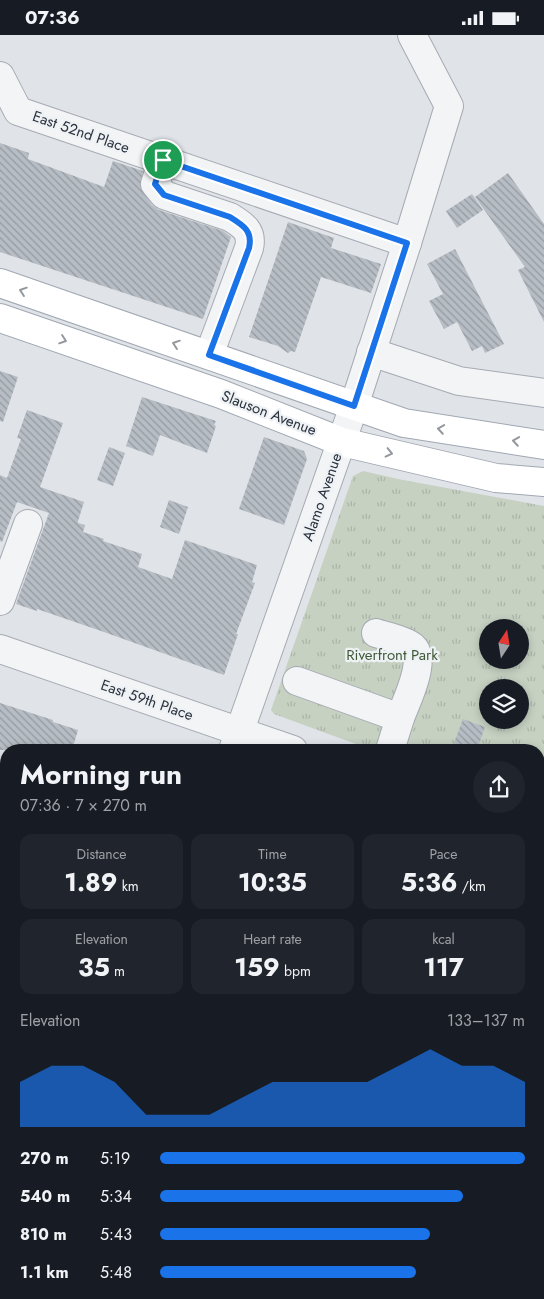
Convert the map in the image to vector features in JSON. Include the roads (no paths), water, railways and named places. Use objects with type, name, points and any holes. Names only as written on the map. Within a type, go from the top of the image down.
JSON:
[{"type":"main road","points":[[0,283],[404,423],[544,445]]},
{"type":"main road","name":"Slauson Avenue","points":[[0,318],[221,394],[342,442],[496,478],[544,482]]},
{"type":"street","name":"Alamo Avenue","points":[[237,741],[342,442],[407,243],[449,106],[412,35]]},
{"type":"street","name":"East 52nd Place","points":[[0,76],[18,111],[407,243]]},
{"type":"street","points":[[163,160],[155,184],[164,195],[230,217],[240,223],[250,233],[249,248],[209,355]]},
{"type":"street","points":[[371,352],[459,381],[544,393]]},
{"type":"street","points":[[0,601],[28,524]]},
{"type":"street","points":[[376,633],[412,646],[419,654],[419,666],[392,744]]},
{"type":"street","name":"East 59th Place","points":[[0,649],[237,741],[256,744]]},
{"type":"street","points":[[297,681],[400,718]]},
{"type":"park label","name":"Riverfront Park","points":[[392,655]]}]
